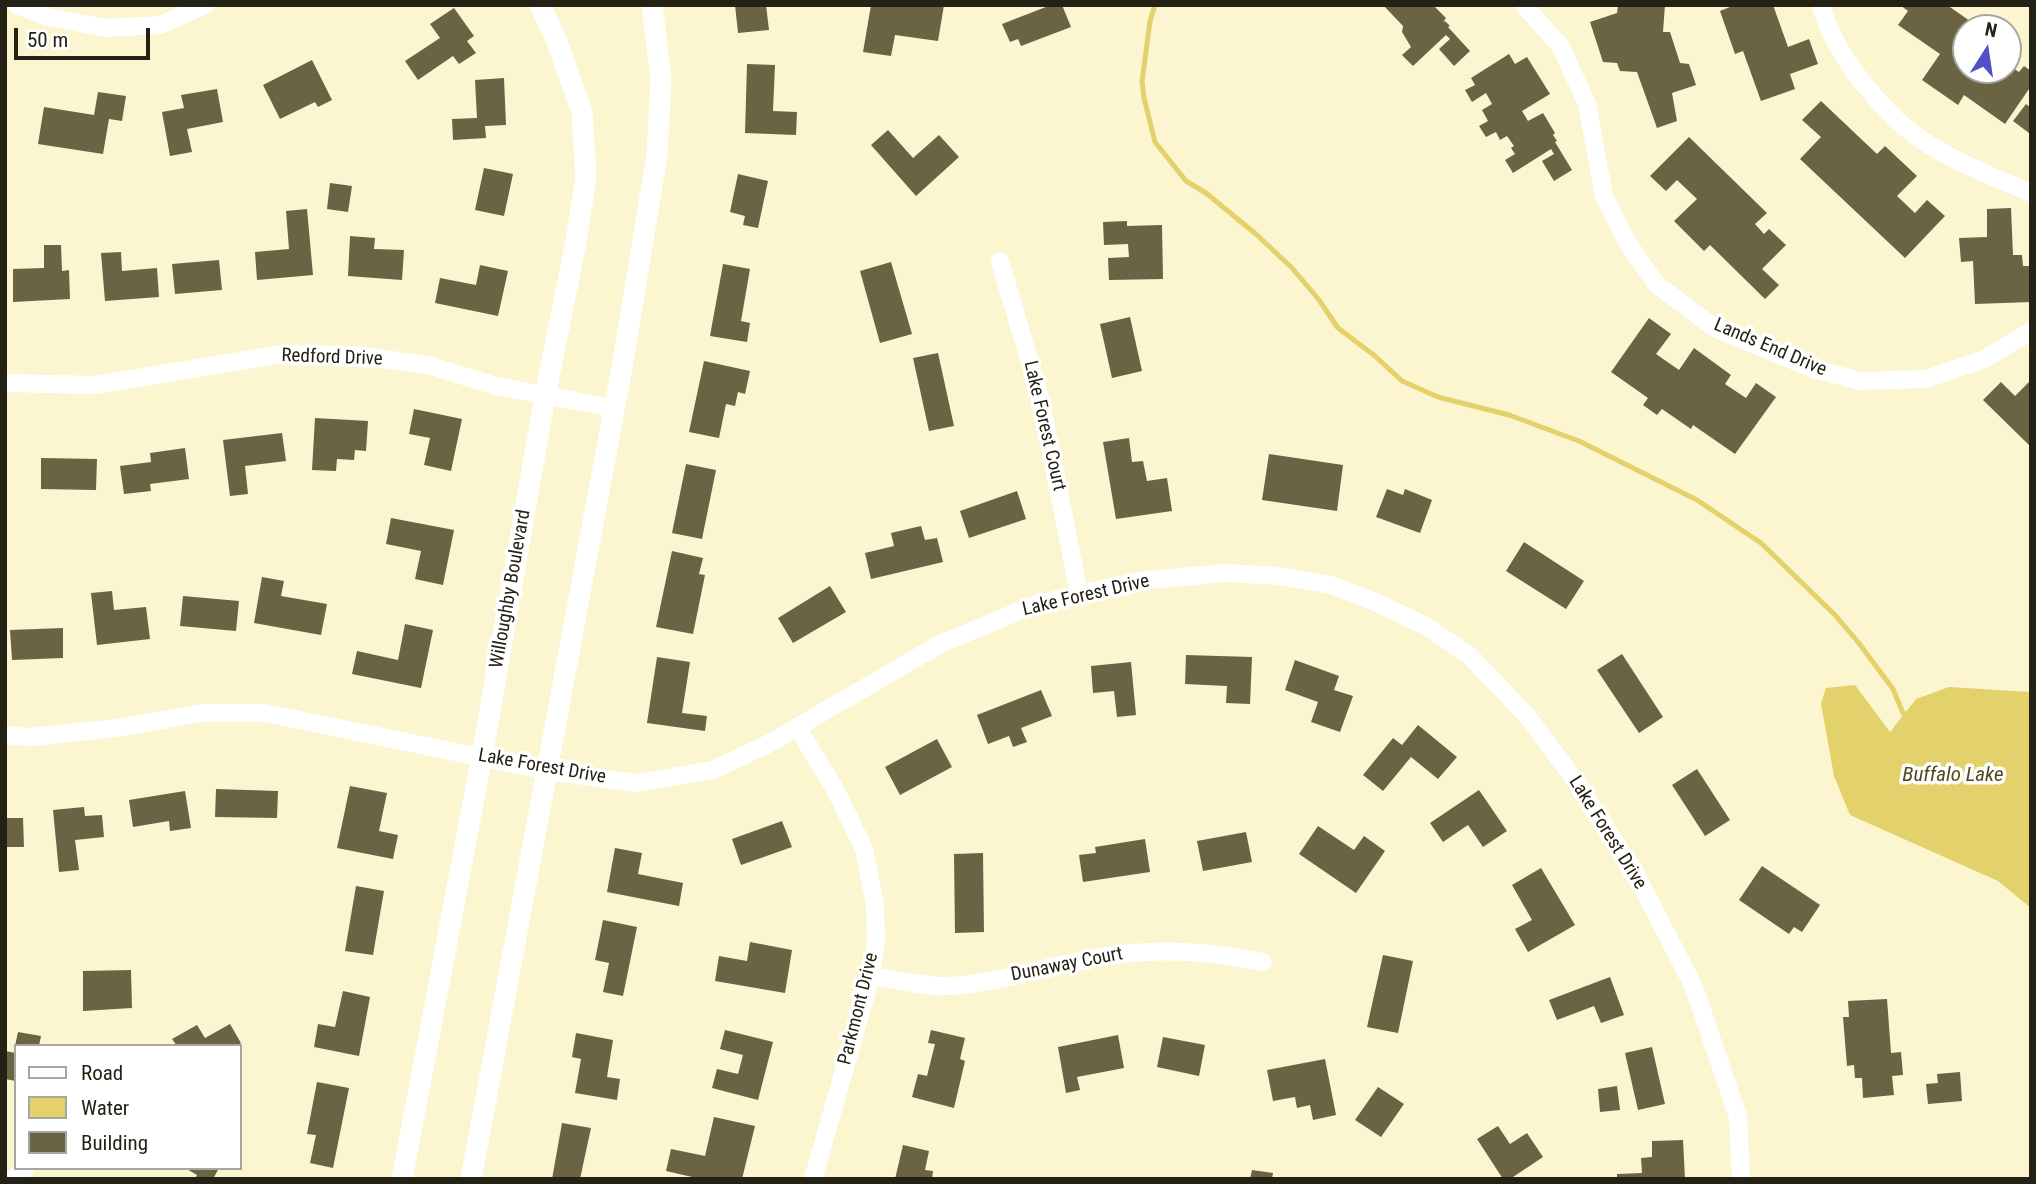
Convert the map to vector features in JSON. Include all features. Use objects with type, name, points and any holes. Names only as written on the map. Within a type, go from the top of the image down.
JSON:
[{"type":"street","points":[[17,5],[48,17],[106,28],[160,25],[205,5]]},
{"type":"street","name":"Willoughby Boulevard","points":[[402,1179],[482,756],[586,178],[582,112],[556,39],[540,5]]},
{"type":"street","points":[[471,1179],[548,771],[612,408],[622,368],[657,155],[661,78],[652,5]]},
{"type":"street","name":"Lands End Drive","points":[[1524,5],[1562,47],[1587,104],[1604,196],[1627,242],[1657,284],[1716,329],[1814,369],[1860,381],[1926,379],[1985,359],[2031,331]]},
{"type":"street","points":[[1821,5],[1846,61],[1881,104],[1927,143],[2031,193]]},
{"type":"street","name":"Lake Forest Court","points":[[1000,261],[1040,397],[1079,593]]},
{"type":"street","name":"Redford Drive","points":[[5,383],[96,385],[284,354],[354,355],[428,365],[496,386],[612,408]]},
{"type":"street","name":"Lake Forest Drive","points":[[5,734],[30,737],[118,728],[202,713],[265,713],[548,771],[637,783],[713,771],[797,727],[942,643],[1037,604],[1139,581],[1225,573],[1279,576],[1331,585],[1426,626],[1470,656],[1529,718],[1574,779],[1635,873],[1695,987],[1738,1117],[1741,1179]]},
{"type":"street","name":"Parkmont Drive","points":[[797,727],[835,789],[864,849],[875,904],[876,943],[871,976],[813,1179]]},
{"type":"street","name":"Dunaway Court","points":[[871,976],[948,987],[1112,955],[1162,950],[1208,952],[1263,962]]},
{"type":"water","name":"Buffalo Lake","points":[[1855,685],[1890,732],[1916,699],[1949,687],[2031,692],[2031,908],[1998,881],[1850,815],[1834,776],[1821,704],[1826,688]]},
{"type":"building","points":[[735,5],[766,5],[769,30],[738,33]]},
{"type":"building","points":[[871,5],[944,5],[938,41],[895,35],[891,56],[863,52]]},
{"type":"building","points":[[1051,5],[1062,5],[1071,27],[1021,46],[1018,39],[1010,42],[1002,24]]},
{"type":"building","points":[[1383,5],[1433,5],[1446,18],[1443,22],[1450,26],[1448,27],[1470,51],[1454,66],[1439,49],[1450,39],[1446,35],[1413,66],[1402,55],[1411,47],[1402,32],[1403,26]]},
{"type":"building","points":[[1618,5],[1665,5],[1663,32],[1670,32],[1680,63],[1689,64],[1696,85],[1672,93],[1677,121],[1657,128],[1637,72],[1620,71],[1617,63],[1603,62],[1590,22],[1617,13]]},
{"type":"building","points":[[1735,5],[1773,5],[1788,47],[1809,39],[1818,64],[1790,74],[1795,89],[1761,101],[1743,51],[1735,54],[1720,11]]},
{"type":"building","points":[[1900,5],[1947,5],[1960,14],[1952,14],[1952,84],[2022,84],[2022,68],[2024,66],[2031,71],[2031,86],[2005,124],[1964,95],[1958,105],[1922,80],[1940,54],[1898,25],[1908,11]]},
{"type":"building","points":[[454,8],[474,36],[467,41],[476,53],[459,64],[453,56],[418,80],[405,61],[440,38],[430,24]]},
{"type":"building","points":[[1509,54],[1515,64],[1527,57],[1550,94],[1522,111],[1528,121],[1543,113],[1555,133],[1555,142],[1572,170],[1554,181],[1542,161],[1554,154],[1551,149],[1513,173],[1505,160],[1515,154],[1511,148],[1514,146],[1507,136],[1500,140],[1496,132],[1486,137],[1479,126],[1488,121],[1482,110],[1492,104],[1486,93],[1472,102],[1465,90],[1475,85],[1471,78]]},
{"type":"building","points":[[312,60],[332,100],[318,107],[315,102],[280,119],[263,85]]},
{"type":"building","points":[[747,64],[775,65],[773,111],[797,112],[796,135],[745,133]]},
{"type":"building","points":[[504,78],[506,125],[485,126],[486,138],[453,140],[452,119],[477,118],[475,80]]},
{"type":"building","points":[[217,89],[223,122],[187,129],[192,152],[170,156],[162,112],[184,108],[181,95]]},
{"type":"building","points":[[98,92],[126,96],[122,121],[109,119],[103,154],[38,144],[44,107],[94,115]]},
{"type":"building","points":[[1821,101],[1877,154],[1885,146],[1917,176],[1897,196],[1915,213],[1927,200],[1945,216],[1905,258],[1800,159],[1821,137],[1802,120]]},
{"type":"building","points":[[2026,104],[2031,108],[2029,133],[2013,121]]},
{"type":"building","points":[[888,130],[913,158],[939,135],[959,157],[916,196],[871,145]]},
{"type":"building","points":[[1689,137],[1767,213],[1755,224],[1764,234],[1769,229],[1786,245],[1762,269],[1779,285],[1765,299],[1710,245],[1704,251],[1674,221],[1697,199],[1677,180],[1666,191],[1650,176]]},
{"type":"building","points":[[484,168],[513,174],[504,216],[475,210]]},
{"type":"building","points":[[738,174],[768,181],[758,228],[743,225],[745,216],[730,212]]},
{"type":"building","points":[[330,183],[352,186],[348,212],[327,209]]},
{"type":"building","points":[[2011,208],[2013,255],[2022,255],[2023,266],[2031,266],[2031,302],[1975,304],[1973,261],[1961,262],[1959,238],[1987,237],[1987,209]]},
{"type":"building","points":[[307,209],[313,275],[257,280],[255,252],[289,249],[286,211]]},
{"type":"building","points":[[1127,221],[1127,226],[1162,225],[1163,279],[1109,280],[1108,258],[1129,257],[1128,244],[1104,245],[1103,222]]},
{"type":"building","points":[[350,236],[375,238],[374,249],[404,250],[402,280],[348,276]]},
{"type":"building","points":[[44,245],[61,245],[62,271],[69,270],[70,299],[13,302],[13,269],[44,268]]},
{"type":"building","points":[[121,252],[122,271],[157,268],[159,297],[105,301],[101,253]]},
{"type":"building","points":[[219,260],[222,290],[175,294],[172,264]]},
{"type":"building","points":[[891,262],[912,334],[880,343],[860,271]]},
{"type":"building","points":[[723,264],[750,269],[741,321],[750,323],[747,342],[710,336]]},
{"type":"building","points":[[480,265],[508,271],[498,316],[435,303],[440,278],[476,285]]},
{"type":"building","points":[[1130,317],[1142,371],[1112,378],[1100,324]]},
{"type":"building","points":[[1649,318],[1671,334],[1656,354],[1679,370],[1694,348],[1731,375],[1725,384],[1746,398],[1756,383],[1776,397],[1735,454],[1693,425],[1691,429],[1662,409],[1657,415],[1643,405],[1648,398],[1611,372]]},
{"type":"building","points":[[938,353],[954,426],[929,431],[913,358]]},
{"type":"building","points":[[704,361],[750,371],[745,394],[738,392],[735,406],[726,404],[719,438],[689,432]]},
{"type":"building","points":[[2031,380],[2031,447],[1983,400],[2001,382],[2015,396]]},
{"type":"building","points":[[414,409],[462,419],[451,471],[424,465],[430,438],[409,434]]},
{"type":"building","points":[[315,418],[368,421],[366,451],[355,450],[354,460],[337,459],[336,471],[312,470]]},
{"type":"building","points":[[282,433],[286,461],[245,466],[248,494],[230,496],[223,440]]},
{"type":"building","points":[[1129,438],[1132,462],[1143,461],[1147,481],[1167,478],[1172,511],[1116,519],[1103,442]]},
{"type":"building","points":[[185,448],[189,479],[150,484],[151,491],[124,494],[120,466],[151,462],[150,453]]},
{"type":"building","points":[[1269,454],[1343,465],[1337,511],[1262,500]]},
{"type":"building","points":[[41,458],[97,459],[96,490],[41,489]]},
{"type":"building","points":[[686,464],[716,470],[702,539],[672,533]]},
{"type":"building","points":[[1387,489],[1403,495],[1405,489],[1432,500],[1420,533],[1376,517]]},
{"type":"building","points":[[1017,491],[1026,519],[969,538],[960,511]]},
{"type":"building","points":[[391,518],[454,530],[443,585],[415,579],[421,551],[386,544]]},
{"type":"building","points":[[921,526],[925,540],[937,538],[943,562],[871,579],[865,553],[894,546],[891,533]]},
{"type":"building","points":[[1524,542],[1584,581],[1566,609],[1506,571]]},
{"type":"building","points":[[672,551],[703,558],[699,574],[705,575],[693,634],[656,627]]},
{"type":"building","points":[[262,577],[284,581],[281,596],[327,604],[321,635],[254,623]]},
{"type":"building","points":[[830,586],[846,612],[793,643],[778,618]]},
{"type":"building","points":[[112,591],[114,610],[146,607],[150,639],[97,645],[91,593]]},
{"type":"building","points":[[183,596],[239,601],[236,631],[180,626]]},
{"type":"building","points":[[405,624],[433,630],[421,688],[352,674],[357,651],[398,660]]},
{"type":"building","points":[[63,628],[63,658],[12,660],[10,630]]},
{"type":"building","points":[[1622,654],[1663,717],[1639,733],[1597,670]]},
{"type":"building","points":[[1186,655],[1252,657],[1250,704],[1226,703],[1227,686],[1185,684]]},
{"type":"building","points":[[657,657],[690,662],[682,713],[707,716],[705,731],[647,723]]},
{"type":"building","points":[[1295,660],[1339,676],[1334,690],[1353,696],[1340,732],[1311,722],[1318,702],[1285,690]]},
{"type":"building","points":[[1131,662],[1136,715],[1117,717],[1114,691],[1093,693],[1091,666]]},
{"type":"building","points":[[1041,690],[1052,716],[1021,728],[1027,742],[1013,747],[1009,736],[988,744],[977,715]]},
{"type":"building","points":[[1418,725],[1457,757],[1438,779],[1411,757],[1383,791],[1363,775],[1393,738],[1402,745]]},
{"type":"building","points":[[937,739],[952,767],[900,795],[885,767]]},
{"type":"building","points":[[1697,769],[1730,820],[1705,836],[1672,785]]},
{"type":"building","points":[[350,786],[387,793],[379,831],[398,835],[393,859],[337,848]]},
{"type":"building","points":[[216,789],[278,791],[277,818],[215,817]]},
{"type":"building","points":[[1479,790],[1507,831],[1483,847],[1468,825],[1443,842],[1430,823]]},
{"type":"building","points":[[185,791],[191,828],[170,831],[169,821],[133,827],[129,800]]},
{"type":"building","points":[[84,807],[85,816],[102,815],[104,837],[75,840],[79,870],[59,872],[53,810]]},
{"type":"building","points":[[5,818],[23,818],[24,847],[5,847]]},
{"type":"building","points":[[782,821],[792,847],[741,865],[732,839]]},
{"type":"building","points":[[1318,826],[1354,850],[1364,836],[1385,851],[1356,893],[1299,854]]},
{"type":"building","points":[[1246,832],[1252,862],[1203,871],[1197,841]]},
{"type":"building","points":[[1145,839],[1150,872],[1083,882],[1079,855],[1096,853],[1095,847]]},
{"type":"building","points":[[615,848],[642,853],[638,874],[683,883],[679,906],[607,892]]},
{"type":"building","points":[[983,853],[984,932],[955,933],[954,854]]},
{"type":"building","points":[[1762,866],[1820,905],[1802,932],[1794,927],[1789,934],[1739,900]]},
{"type":"building","points":[[1541,868],[1575,925],[1528,952],[1515,929],[1532,920],[1512,885]]},
{"type":"building","points":[[356,886],[384,891],[373,955],[345,951]]},
{"type":"building","points":[[603,920],[637,927],[623,996],[603,992],[609,963],[595,960]]},
{"type":"building","points":[[750,942],[792,950],[785,993],[715,981],[719,956],[747,961]]},
{"type":"building","points":[[1383,955],[1413,961],[1398,1033],[1367,1027]]},
{"type":"building","points":[[131,970],[132,1008],[83,1011],[83,971]]},
{"type":"building","points":[[1610,977],[1624,1015],[1601,1023],[1594,1006],[1557,1020],[1549,1000]]},
{"type":"building","points":[[343,991],[370,997],[359,1056],[314,1047],[318,1024],[335,1027]]},
{"type":"building","points":[[1887,999],[1891,1053],[1901,1052],[1903,1075],[1892,1076],[1894,1095],[1863,1098],[1862,1078],[1855,1078],[1854,1065],[1847,1066],[1843,1017],[1849,1017],[1848,1001]]},
{"type":"building","points":[[230,1024],[241,1043],[176,1044],[172,1039],[197,1025],[205,1038]]},
{"type":"building","points":[[725,1030],[773,1042],[758,1100],[712,1088],[717,1069],[738,1074],[743,1055],[720,1049]]},
{"type":"building","points":[[931,1030],[965,1038],[960,1059],[965,1061],[954,1108],[912,1097],[918,1074],[927,1076],[935,1044],[928,1043]]},
{"type":"building","points":[[18,1032],[41,1036],[39,1044],[15,1044]]},
{"type":"building","points":[[576,1033],[613,1040],[607,1077],[620,1079],[617,1100],[575,1093],[581,1059],[572,1057]]},
{"type":"building","points":[[1118,1035],[1124,1068],[1077,1077],[1080,1090],[1066,1093],[1058,1047]]},
{"type":"building","points":[[1163,1037],[1205,1045],[1199,1076],[1157,1067]]},
{"type":"building","points":[[1652,1047],[1665,1104],[1638,1110],[1625,1053]]},
{"type":"building","points":[[5,1051],[14,1053],[14,1081],[5,1079]]},
{"type":"building","points":[[1325,1059],[1336,1115],[1313,1120],[1310,1105],[1297,1108],[1295,1097],[1273,1101],[1267,1070]]},
{"type":"building","points":[[1960,1072],[1962,1101],[1928,1104],[1926,1084],[1938,1083],[1937,1074]]},
{"type":"building","points":[[317,1082],[349,1088],[333,1168],[310,1163],[316,1135],[307,1134]]},
{"type":"building","points":[[1617,1086],[1620,1110],[1600,1112],[1598,1089]]},
{"type":"building","points":[[1378,1087],[1404,1104],[1381,1137],[1355,1120]]},
{"type":"building","points":[[714,1117],[755,1126],[742,1179],[701,1179],[666,1171],[671,1149],[705,1156]]},
{"type":"building","points":[[562,1123],[591,1128],[580,1179],[552,1179]]},
{"type":"building","points":[[1498,1126],[1510,1144],[1527,1133],[1543,1157],[1510,1179],[1503,1179],[1477,1139]]},
{"type":"building","points":[[1683,1140],[1685,1179],[1617,1179],[1617,1174],[1642,1173],[1641,1158],[1652,1157],[1652,1141]]},
{"type":"building","points":[[903,1145],[929,1151],[925,1170],[933,1171],[932,1179],[895,1179]]},
{"type":"building","points":[[188,1170],[218,1170],[213,1179],[195,1179],[197,1175]]},
{"type":"building","points":[[1252,1170],[1273,1173],[1272,1179],[1250,1179]]},
{"type":"waterway","points":[[1155,5],[1150,21],[1142,82],[1155,142],[1186,181],[1206,193],[1292,268],[1338,328],[1402,381],[1438,397],[1509,415],[1579,441],[1697,500],[1761,543],[1835,615],[1858,642],[1893,689],[1903,713],[1907,715]]}]
